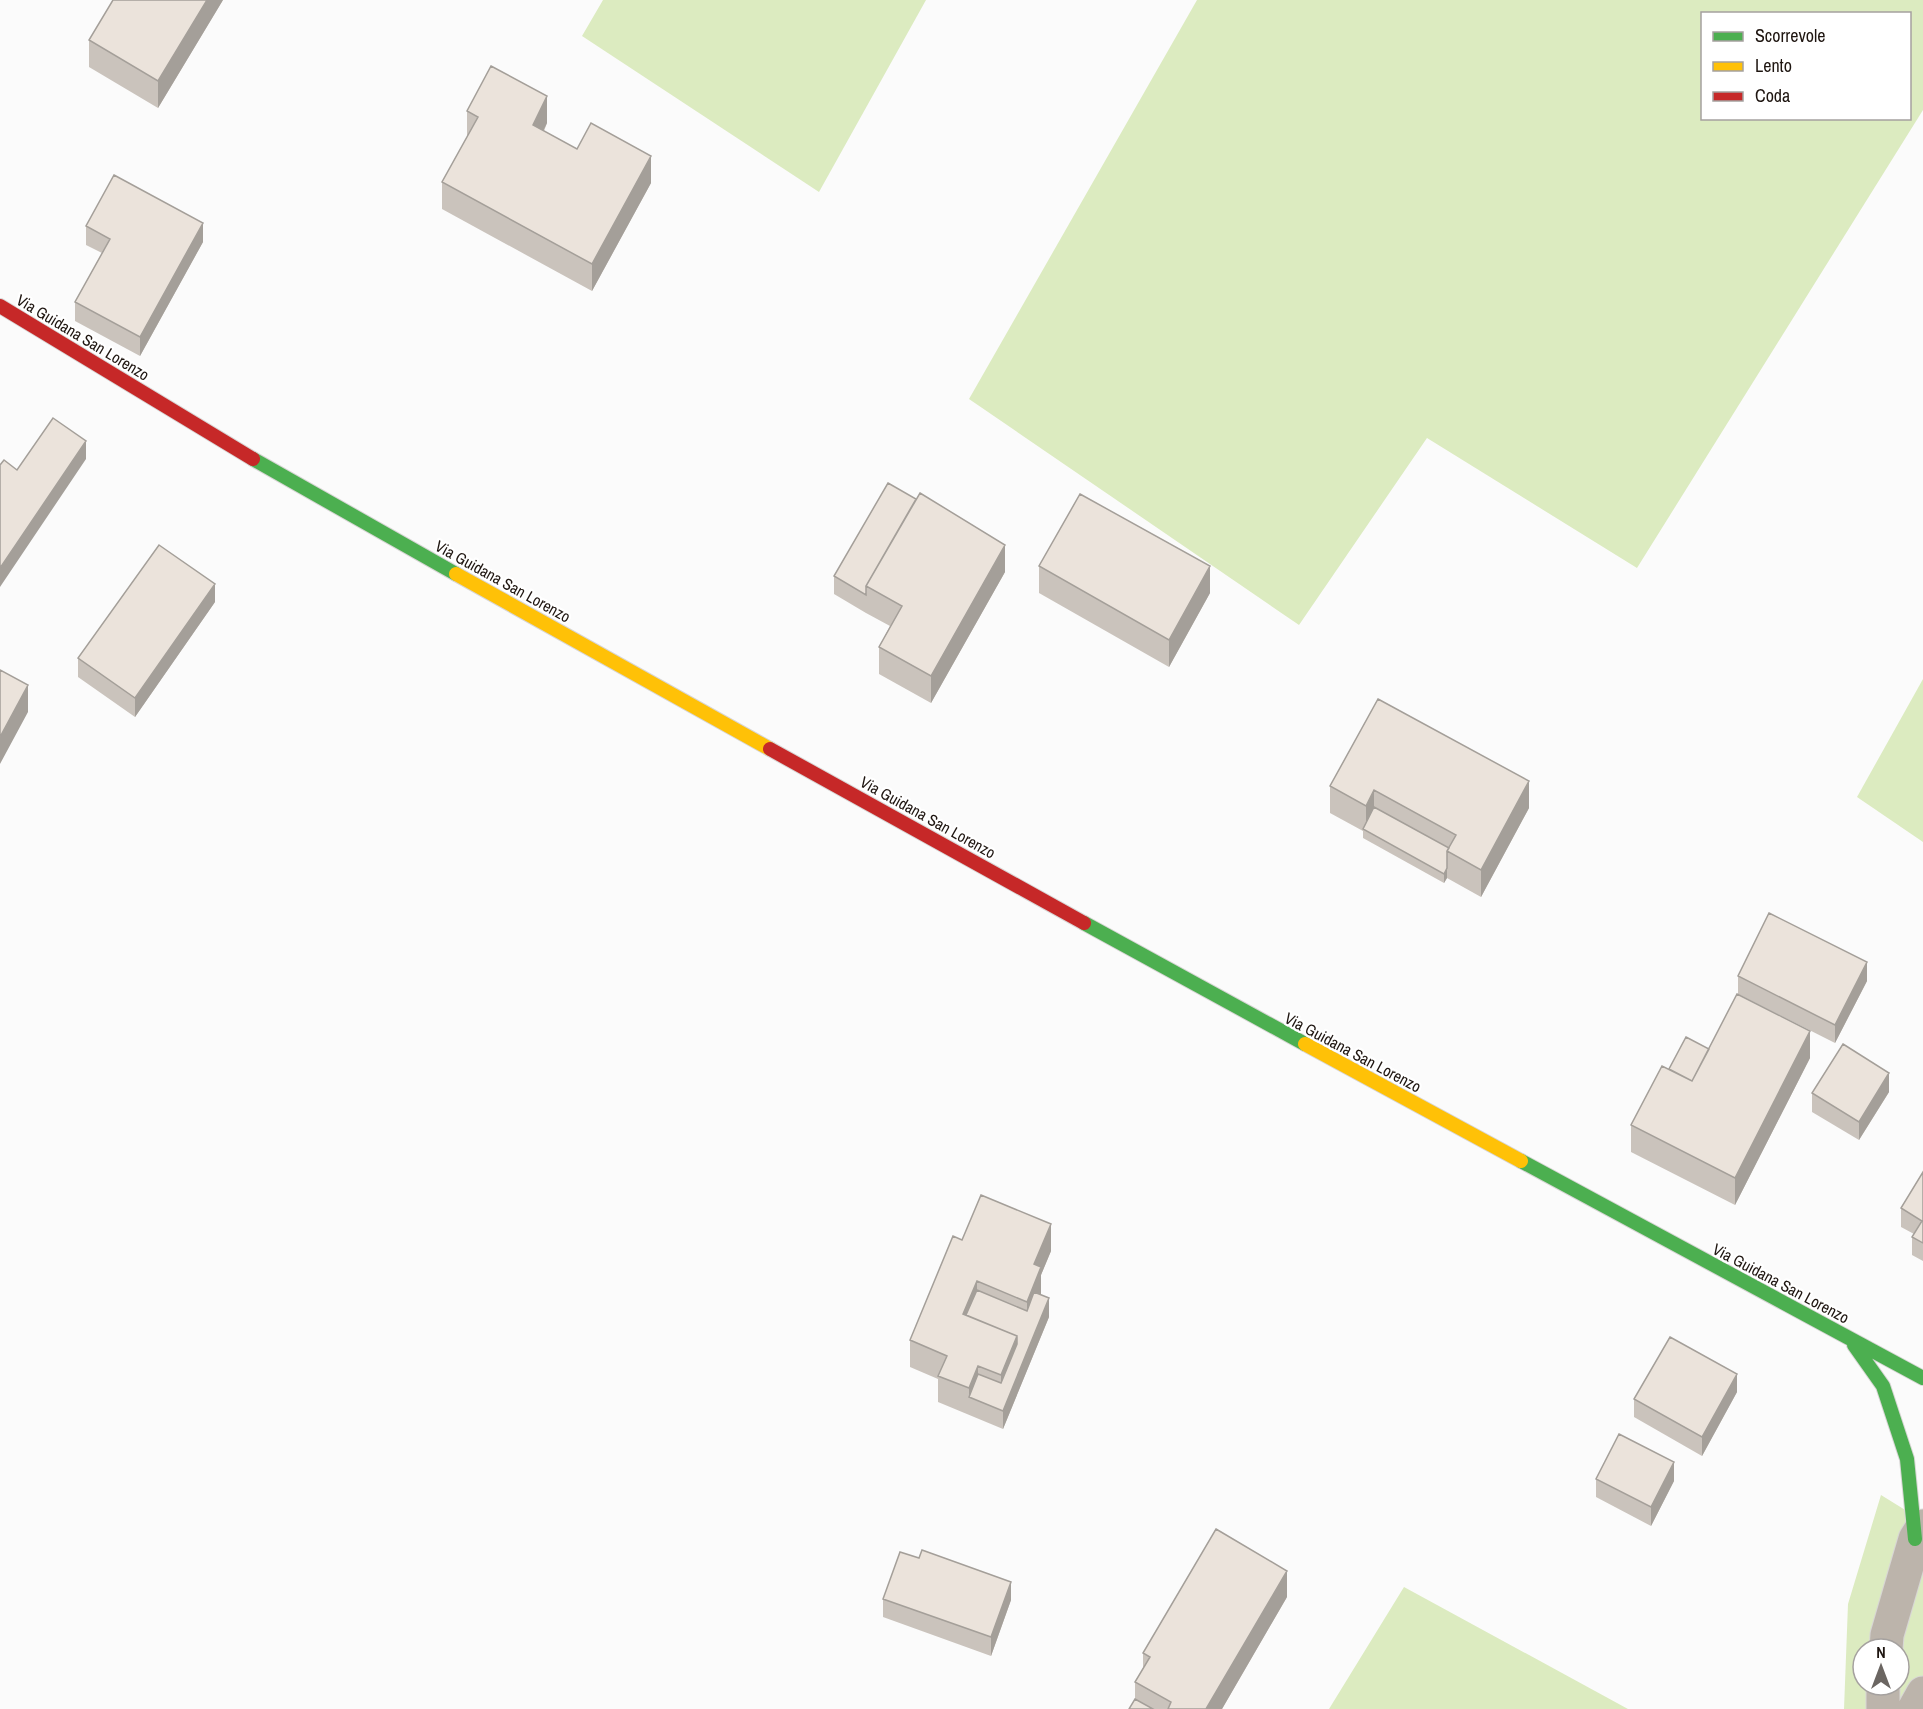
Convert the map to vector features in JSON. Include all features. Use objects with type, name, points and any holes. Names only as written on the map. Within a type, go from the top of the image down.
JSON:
[{"type":"street","name":"Via Guidana San Lorenzo","points":[[0,306],[338,508],[1183,978],[1923,1378]]},
{"type":"street","points":[[1850,1339],[1883,1386],[1907,1459],[1919,1533],[1887,1637]]},
{"type":"street","points":[[1914,1709],[1923,1693]]},
{"type":"green space","points":[[603,0],[926,0],[819,192],[582,36]]},
{"type":"green space","points":[[1197,0],[1923,0],[1923,110],[1637,568],[1427,438],[1299,625],[969,399]]},
{"type":"green space","points":[[1923,679],[1923,842],[1857,797]]},
{"type":"green space","points":[[1881,1495],[1923,1521],[1923,1709],[1844,1709],[1848,1604]]},
{"type":"green space","points":[[1404,1587],[1628,1709],[1329,1709]]},
{"type":"building","points":[[113,0],[207,0],[158,81],[89,40]]},
{"type":"building","points":[[491,66],[547,96],[533,125],[577,149],[591,123],[651,156],[592,264],[442,182],[478,117],[467,111]]},
{"type":"building","points":[[114,175],[203,223],[140,337],[75,302],[110,239],[86,226]]},
{"type":"building","points":[[53,418],[86,441],[0,568],[0,465],[4,460],[17,470]]},
{"type":"building","points":[[888,483],[916,499],[866,586],[866,595],[834,576]]},
{"type":"building","points":[[920,493],[1005,545],[931,676],[879,647],[902,606],[866,586]]},
{"type":"building","points":[[1080,494],[1210,566],[1169,640],[1039,566]]},
{"type":"building","points":[[159,545],[215,584],[135,698],[78,658]]},
{"type":"building","points":[[0,670],[28,685],[0,737]]},
{"type":"building","points":[[1378,699],[1529,781],[1481,870],[1447,851],[1456,835],[1374,790],[1366,806],[1330,786]]},
{"type":"building","points":[[1374,807],[1449,848],[1447,868],[1444,874],[1363,829]]},
{"type":"building","points":[[1769,913],[1867,962],[1835,1025],[1738,976]]},
{"type":"building","points":[[1737,994],[1810,1031],[1735,1178],[1631,1125],[1662,1066],[1692,1081]]},
{"type":"building","points":[[1686,1037],[1709,1049],[1692,1081],[1669,1069]]},
{"type":"building","points":[[1843,1044],[1889,1073],[1859,1122],[1812,1093]]},
{"type":"building","points":[[1923,1172],[1923,1243],[1912,1237],[1922,1221],[1901,1208]]},
{"type":"building","points":[[981,1195],[1051,1224],[1034,1264],[1041,1267],[1027,1302],[977,1281],[963,1314],[1017,1336],[1001,1375],[978,1366],[969,1388],[938,1376],[947,1356],[910,1340],[953,1236],[962,1240]]},
{"type":"building","points":[[977,1290],[1027,1311],[1034,1292],[1049,1298],[1003,1411],[969,1397],[978,1374],[1001,1383],[1017,1344],[1017,1336],[966,1315]]},
{"type":"building","points":[[1670,1337],[1737,1374],[1702,1437],[1634,1399]]},
{"type":"building","points":[[1619,1434],[1674,1462],[1651,1507],[1596,1479]]},
{"type":"building","points":[[1216,1529],[1287,1571],[1206,1709],[1168,1709],[1171,1702],[1135,1682],[1150,1657],[1143,1653]]},
{"type":"building","points":[[922,1550],[1011,1582],[991,1637],[883,1599],[900,1552],[919,1558]]},
{"type":"building","points":[[1135,1699],[1153,1709],[1129,1709]]},
{"type":"traffic: fast","points":[[253,459],[456,574]]},
{"type":"traffic: fast","points":[[1084,923],[1305,1044]]},
{"type":"traffic: fast","points":[[1521,1161],[1923,1378]]},
{"type":"traffic: fast","points":[[1854,1345],[1883,1386],[1907,1459],[1915,1539]]},
{"type":"traffic: slow","points":[[456,574],[770,749]]},
{"type":"traffic: slow","points":[[1305,1044],[1521,1161]]},
{"type":"traffic: jam","points":[[0,306],[253,459]]},
{"type":"traffic: jam","points":[[770,749],[1084,923]]}]
